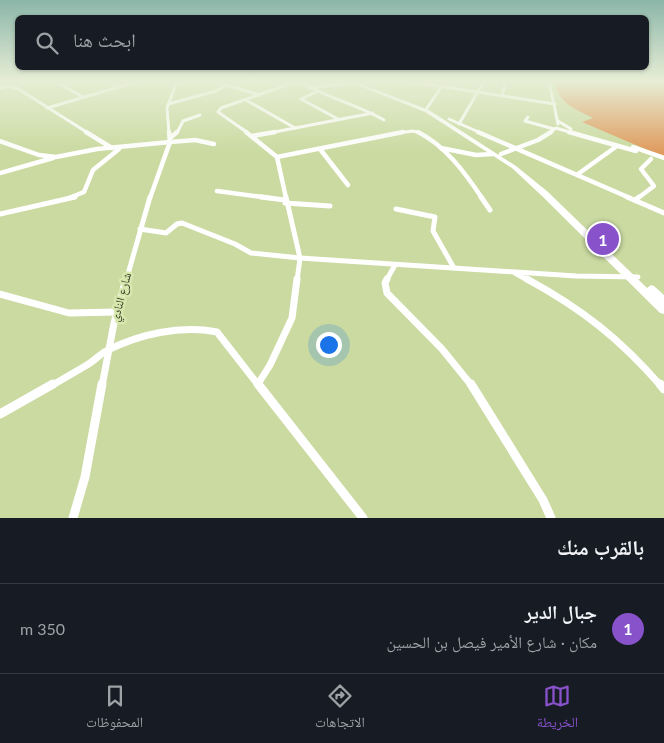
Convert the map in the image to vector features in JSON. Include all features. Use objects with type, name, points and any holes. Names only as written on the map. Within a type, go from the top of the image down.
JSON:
[{"type":"street","points":[[42,105],[112,148]]},
{"type":"street","points":[[47,108],[56,105]]},
{"type":"street","name":"شارع النادي","points":[[73,518],[85,477],[107,350],[140,230],[170,140],[168,105]]},
{"type":"street","points":[[230,105],[221,108],[218,112],[252,136],[277,157],[285,201],[300,258],[292,318],[270,365],[258,384]]},
{"type":"street","points":[[255,105],[295,128]]},
{"type":"street","points":[[312,105],[338,119]]},
{"type":"street","points":[[355,105],[384,120]]},
{"type":"street","points":[[413,105],[428,111],[493,151],[514,167],[545,194],[664,310]]},
{"type":"street","points":[[419,105],[664,212]]},
{"type":"street","points":[[459,124],[471,105]]},
{"type":"street","points":[[441,148],[476,155],[517,149],[538,140],[555,129],[558,121],[555,105]]},
{"type":"street","points":[[252,136],[373,113]]},
{"type":"street","points":[[170,140],[176,134],[183,121],[200,114]]},
{"type":"street","points":[[528,118],[525,121],[576,132],[654,153],[664,158]]},
{"type":"street","points":[[449,119],[538,183],[664,301]]},
{"type":"street","points":[[558,121],[576,132],[636,151]]},
{"type":"street","points":[[277,157],[411,131],[417,132],[441,148],[472,184],[490,210]]},
{"type":"street","points":[[0,173],[56,157],[170,140],[189,140],[214,144]]},
{"type":"street","points":[[0,141],[39,155],[56,157]]},
{"type":"street","points":[[578,174],[616,146]]},
{"type":"street","points":[[0,214],[78,196],[84,192],[93,170],[121,148]]},
{"type":"street","points":[[320,149],[348,185]]},
{"type":"street","points":[[635,200],[654,186],[641,169],[651,159]]},
{"type":"street","points":[[216,191],[330,206]]},
{"type":"street","points":[[396,209],[436,217],[433,231],[454,268]]},
{"type":"street","points":[[140,230],[166,233],[182,223],[235,244],[251,253],[300,258],[513,272],[638,277]]},
{"type":"street","points":[[395,265],[387,278],[386,291],[442,348],[469,381],[543,500],[551,518]]},
{"type":"street","points":[[513,272],[561,298],[603,328],[627,348],[664,389]]},
{"type":"street","points":[[0,294],[69,313],[117,312]]},
{"type":"street","points":[[0,414],[88,364],[107,350],[135,340],[173,331],[193,328],[217,332],[363,518]]},
{"type":"shaded area","points":[[570,105],[664,105],[664,157],[582,122],[593,118]]},
{"type":"place","name":"جبال الدير","points":[[603,239]]}]
